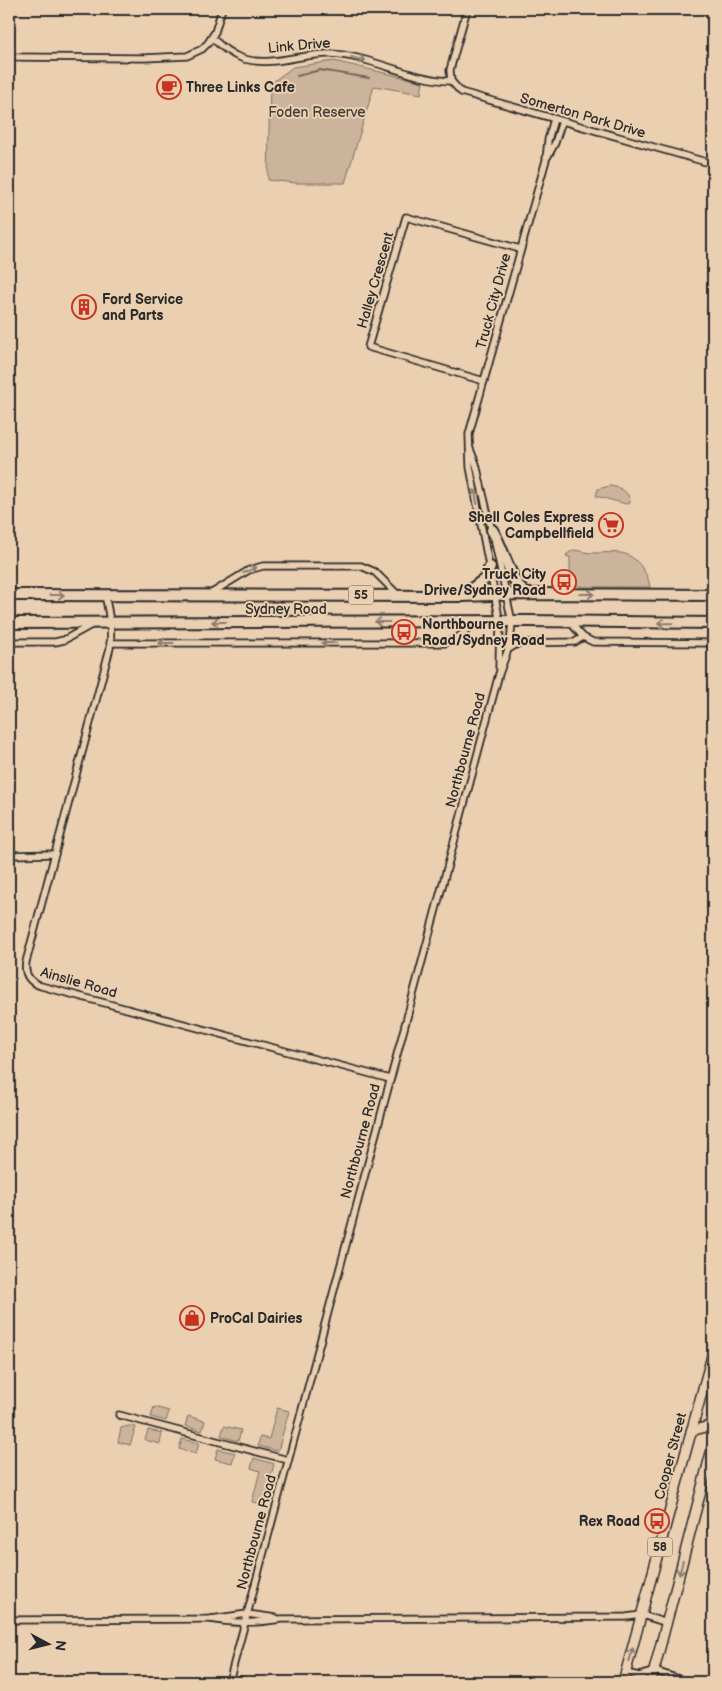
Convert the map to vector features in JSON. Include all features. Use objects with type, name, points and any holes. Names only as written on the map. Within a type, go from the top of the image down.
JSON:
[{"type":"highway","points":[[492,530],[512,577],[525,594]]},
{"type":"highway","points":[[462,596],[485,579],[490,567]]},
{"type":"highway","name":"Sydney Road","points":[[9,595],[501,596],[525,594],[713,594]]},
{"type":"highway","name":"Sydney Road","points":[[9,623],[713,623]]},
{"type":"main road","name":"Cooper Street","points":[[623,1682],[713,1352]]},
{"type":"main road","points":[[691,1431],[713,1425]]},
{"type":"main road","name":"58","points":[[650,1682],[655,1671],[713,1445]]},
{"type":"street","points":[[9,57],[177,58],[194,54],[210,41],[222,9]]},
{"type":"street","points":[[451,81],[450,64],[467,9]]},
{"type":"street","name":"Link Drive","points":[[210,41],[234,55],[250,60],[271,61],[325,54],[343,55],[434,80],[451,81]]},
{"type":"street","name":"Somerton Park Drive","points":[[451,81],[457,89],[466,94],[713,164]]},
{"type":"street","name":"Truck City Drive","points":[[512,622],[490,567],[470,467],[469,434],[546,160],[548,140],[554,119]]},
{"type":"street","name":"Truck City Drive","points":[[546,160],[555,143],[562,121]]},
{"type":"street","name":"Halley Crescent","points":[[484,381],[368,347],[406,217],[520,249]]},
{"type":"street","name":"Truck City Drive","points":[[470,449],[476,464],[492,530],[501,596],[500,623]]},
{"type":"street","points":[[208,595],[255,568],[274,566],[361,566],[375,572],[399,596]]},
{"type":"street","name":"Ainslie Road","points":[[105,594],[110,622],[110,643],[26,962],[26,971],[32,982],[41,986],[390,1078]]},
{"type":"street","points":[[110,643],[445,643],[456,638],[476,622]]},
{"type":"street","name":"Northbourne Road","points":[[229,1682],[499,674],[508,650],[512,634],[512,622]]},
{"type":"street","points":[[570,622],[583,637],[593,642],[713,643]]},
{"type":"street","name":"Sydney Road","points":[[9,642],[56,642],[72,638],[95,623]]},
{"type":"street","name":"Northbourne Road","points":[[499,674],[500,623]]},
{"type":"street","points":[[508,650],[522,642],[575,642],[583,637]]},
{"type":"street","points":[[9,855],[55,854]]},
{"type":"street","points":[[119,1415],[288,1460]]},
{"type":"street","points":[[9,1620],[211,1619],[247,1614],[281,1619]]},
{"type":"street","points":[[211,1619],[244,1623],[281,1619],[626,1618],[642,1615],[667,1623]]},
{"type":"street","points":[[639,1676],[655,1671],[688,1682]]},
{"type":"street","points":[[626,1673],[639,1676],[650,1682]]},
{"type":"green space","name":"Foden Reserve","points":[[334,61],[423,82],[421,94],[374,86],[345,183],[296,183],[268,180],[270,84],[293,67]]},
{"type":"green space","points":[[610,486],[624,491],[630,499],[630,503],[626,504],[596,496],[598,489]]},
{"type":"green space","points":[[574,550],[591,553],[626,554],[632,557],[644,571],[650,587],[585,587],[570,584],[570,557],[566,556]]},
{"type":"green space","points":[[154,1407],[169,1411],[166,1421],[151,1417]]},
{"type":"green space","points":[[277,1408],[289,1411],[278,1451],[258,1446],[260,1437],[269,1439]]},
{"type":"green space","points":[[188,1416],[205,1421],[202,1431],[185,1426]]},
{"type":"green space","points":[[224,1426],[241,1430],[238,1441],[221,1436]]},
{"type":"green space","points":[[136,1427],[130,1445],[118,1442],[121,1428]]},
{"type":"green space","points":[[148,1430],[162,1433],[160,1444],[145,1440]]},
{"type":"green space","points":[[182,1439],[199,1443],[196,1454],[179,1449]]},
{"type":"green space","points":[[218,1449],[235,1453],[232,1463],[215,1459]]},
{"type":"green space","points":[[254,1458],[274,1464],[264,1504],[252,1502],[260,1471],[251,1468]]},
{"type":"waterway","points":[[297,76],[320,70],[369,78]]},
{"type":"place","name":"Three Links Cafe","points":[[169,87]]},
{"type":"place","name":"Ford Service and Parts","points":[[84,307]]},
{"type":"place","name":"Shell Coles Express Campbellfield","points":[[611,525]]},
{"type":"place","name":"Truck City Drive/Sydney Road","points":[[564,582]]},
{"type":"place","name":"Northbourne Road/Sydney Road","points":[[404,632]]},
{"type":"place","name":"ProCal Dairies","points":[[192,1318]]},
{"type":"place","name":"Rex Road","points":[[657,1521]]}]
